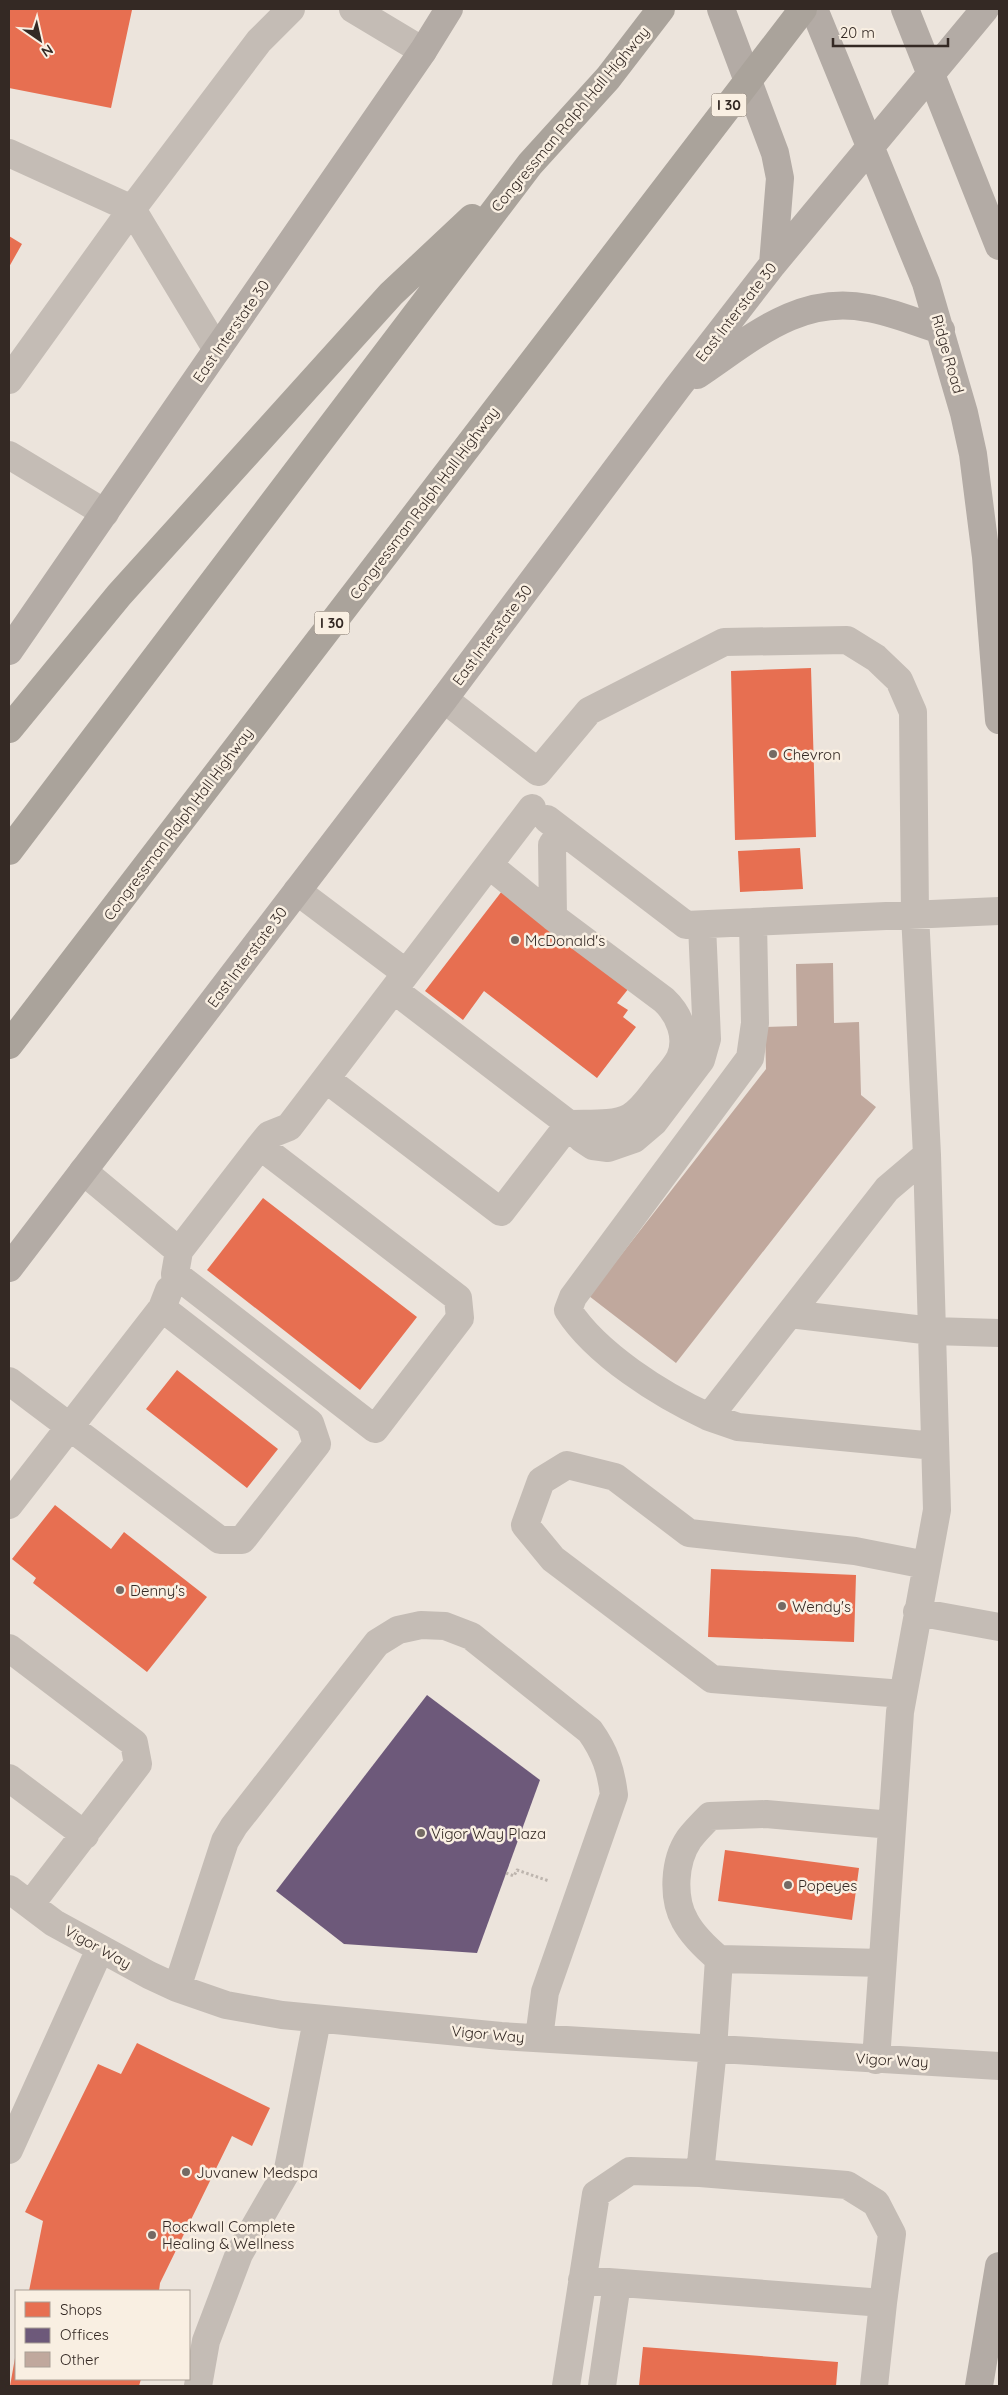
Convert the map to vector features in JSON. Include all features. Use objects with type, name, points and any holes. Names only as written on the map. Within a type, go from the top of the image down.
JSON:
[{"type":"highway","name":"Congressman Ralph Hall Highway","points":[[9,851],[530,164],[608,78],[660,9]]},
{"type":"highway","name":"Congressman Ralph Hall Highway","points":[[9,1044],[803,9]]},
{"type":"highway","points":[[9,729],[119,595],[391,294],[530,164]]},
{"type":"main road","name":"East Interstate 30","points":[[9,651],[423,51],[449,9]]},
{"type":"main road","points":[[423,51],[454,9]]},
{"type":"main road","points":[[721,9],[775,153],[780,178],[773,264]]},
{"type":"main road","name":"Ridge Road","points":[[814,9],[926,283],[941,330],[973,454],[989,502],[986,557],[999,720]]},
{"type":"main road","points":[[905,9],[999,246]]},
{"type":"main road","name":"East Interstate 30","points":[[9,1268],[444,699],[677,388],[773,264],[985,9]]},
{"type":"main road","points":[[677,388],[778,320],[809,310],[836,305],[869,308],[941,330]]},
{"type":"main road","points":[[979,2386],[999,2266]]},
{"type":"street","points":[[9,380],[132,209],[259,41],[291,9]]},
{"type":"street","points":[[353,9],[423,51]]},
{"type":"street","points":[[9,153],[132,209],[217,350]]},
{"type":"street","points":[[9,455],[105,513]]},
{"type":"street","points":[[9,1505],[162,1308],[177,1263],[268,1135],[289,1127],[532,808],[538,772],[590,711],[724,642],[847,640],[876,658],[899,680],[913,712],[915,914],[926,1155],[937,1510],[903,1694],[876,2060]]},
{"type":"street","points":[[444,699],[538,772]]},
{"type":"street","points":[[532,808],[686,925],[999,911]]},
{"type":"street","points":[[553,916],[552,844],[562,831]]},
{"type":"street","points":[[488,865],[674,1010],[680,1022],[684,1043],[680,1059],[646,1104],[629,1117],[608,1123],[569,1124]]},
{"type":"street","points":[[296,892],[569,1124],[581,1138],[593,1146],[608,1148],[634,1139],[654,1122],[701,1060],[707,1039],[702,925]]},
{"type":"street","points":[[753,922],[755,1024],[750,1058],[573,1297],[568,1310],[579,1327],[636,1376],[709,1417],[738,1427],[936,1446]]},
{"type":"street","points":[[326,1079],[501,1212],[569,1124]]},
{"type":"street","points":[[83,1171],[177,1263],[374,1429],[460,1318],[458,1298],[260,1146]]},
{"type":"street","points":[[709,1417],[887,1189],[926,1155]]},
{"type":"street","points":[[9,1381],[220,1540],[242,1540],[317,1444],[310,1423],[162,1308]]},
{"type":"street","points":[[790,1314],[932,1331],[999,1333]]},
{"type":"street","points":[[903,1694],[712,1679],[553,1559],[524,1526],[540,1482],[567,1465],[616,1476],[689,1533],[855,1552],[926,1565]]},
{"type":"street","points":[[917,1612],[999,1627]]},
{"type":"street","points":[[177,1988],[225,1841],[234,1826],[377,1643],[398,1630],[421,1625],[445,1626],[471,1636],[590,1731],[602,1748],[611,1769],[614,1795],[545,1992],[539,2038]]},
{"type":"street","points":[[9,1648],[134,1743],[138,1764],[30,1905]]},
{"type":"street","points":[[9,1778],[85,1835]]},
{"type":"street","points":[[882,1963],[718,1959],[697,1939],[684,1920],[677,1883],[679,1860],[689,1839],[710,1816],[766,1814],[892,1825]]},
{"type":"street","name":"Vigor Way","points":[[9,1888],[54,1923],[100,1949],[177,1988],[226,2005],[318,2020],[539,2038],[999,2066]]},
{"type":"street","points":[[9,2150],[100,1949]]},
{"type":"street","points":[[700,2173],[713,2049],[718,1959]]},
{"type":"street","points":[[198,2386],[206,2341],[240,2254],[288,2170],[318,2020]]},
{"type":"street","points":[[566,2386],[596,2194],[630,2171],[700,2173],[847,2186],[876,2202],[892,2234],[874,2386]]},
{"type":"street","points":[[582,2280],[883,2303]]},
{"type":"street","points":[[602,2386],[618,2283]]},
{"type":"path","points":[[506,1873],[514,1876],[517,1870],[538,1877]]},
{"type":"building: Shops","points":[[9,9],[132,10],[111,108],[9,88]]},
{"type":"building: Shops","points":[[9,236],[22,244],[9,267]]},
{"type":"building: Shops","name":"Chevron","points":[[811,668],[816,837],[735,840],[731,671]]},
{"type":"building: Shops","points":[[800,848],[803,889],[740,892],[738,851]]},
{"type":"building: Shops","name":"McDonald's","points":[[502,891],[629,988],[617,1003],[628,1010],[623,1017],[636,1027],[597,1078],[484,991],[463,1020],[425,991]]},
{"type":"building: Shops","points":[[263,1198],[417,1317],[360,1390],[207,1270]]},
{"type":"building: Shops","points":[[177,1370],[278,1449],[247,1488],[146,1409]]},
{"type":"building: Shops","name":"Denny's","points":[[55,1505],[111,1549],[124,1532],[207,1597],[147,1672],[33,1583],[36,1578],[12,1559]]},
{"type":"building: Shops","name":"Wendy's","points":[[711,1569],[856,1575],[854,1642],[708,1637]]},
{"type":"building: Shops","name":"Popeyes","points":[[725,1850],[859,1868],[852,1920],[718,1901]]},
{"type":"building: Shops","points":[[137,2043],[270,2108],[252,2146],[232,2136],[160,2283],[159,2290],[29,2290],[43,2221],[25,2212],[98,2064],[121,2074]]},
{"type":"building: Shops","points":[[643,2347],[838,2362],[836,2386],[639,2386]]},
{"type":"building: Shops","points":[[15,2358],[15,2380],[141,2380],[139,2386],[10,2386]]},
{"type":"building: Offices","name":"Vigor Way Plaza","points":[[427,1695],[540,1780],[477,1953],[344,1944],[276,1891]]},
{"type":"building: Other","points":[[833,963],[834,1023],[859,1022],[861,1095],[876,1107],[676,1363],[589,1296],[766,1069],[765,1027],[797,1026],[796,964]]},
{"type":"place","name":"Chevron","points":[[773,754]]},
{"type":"place","name":"McDonald's","points":[[515,940]]},
{"type":"place","name":"Denny's","points":[[120,1590]]},
{"type":"place","name":"Wendy's","points":[[782,1606]]},
{"type":"place","name":"Vigor Way Plaza","points":[[421,1833]]},
{"type":"place","name":"Popeyes","points":[[788,1885]]},
{"type":"place","name":"Juvanew Medspa","points":[[186,2172]]},
{"type":"place","name":"Rockwall Complete Healing & Wellness","points":[[152,2235]]}]
